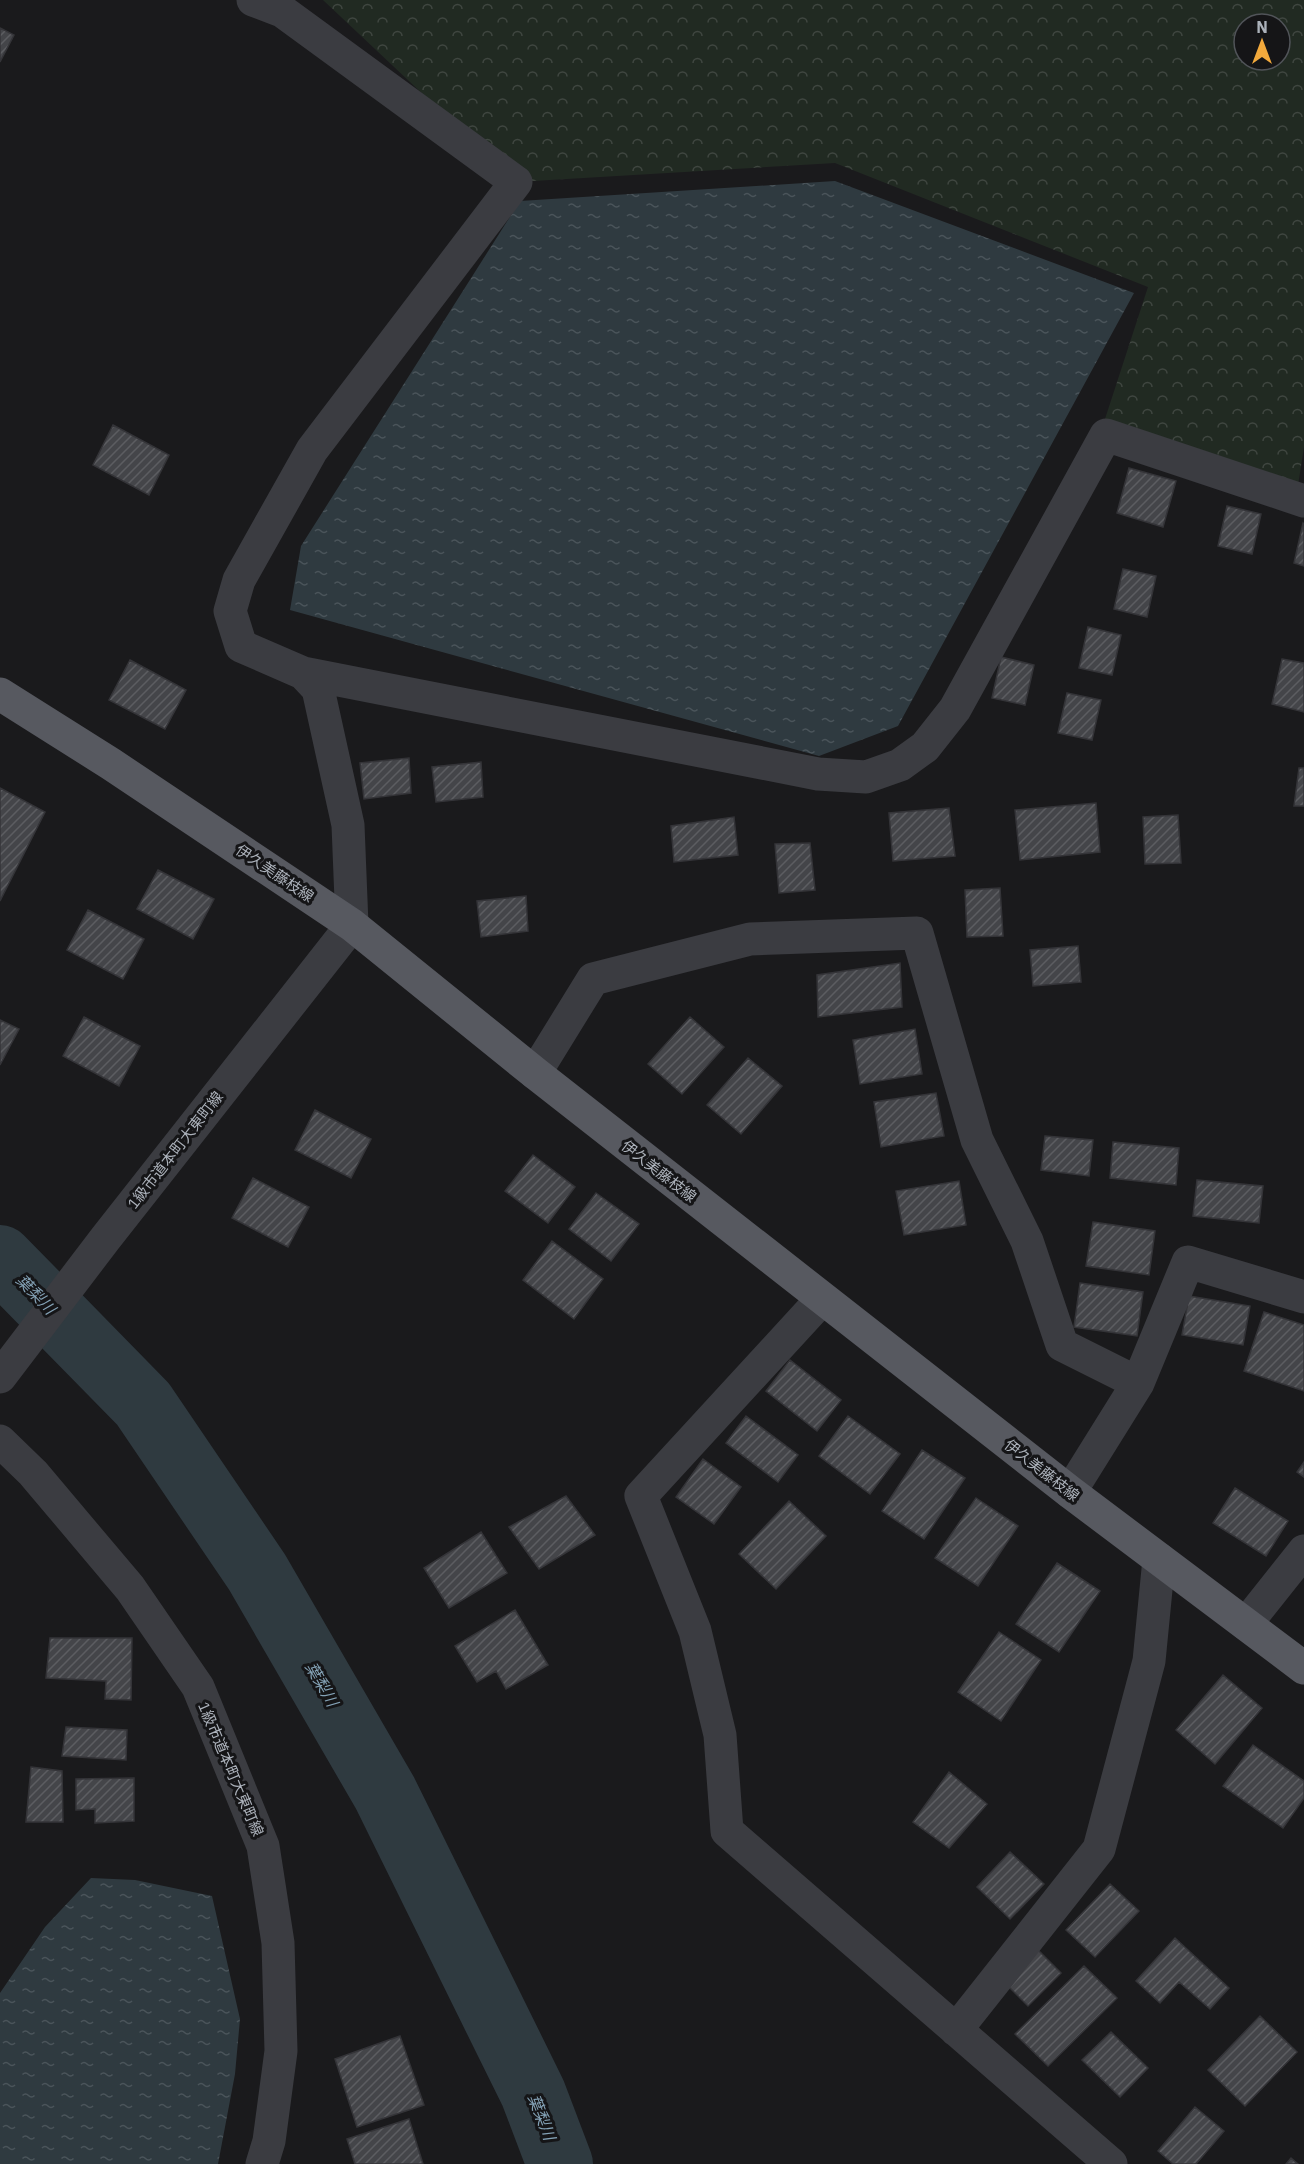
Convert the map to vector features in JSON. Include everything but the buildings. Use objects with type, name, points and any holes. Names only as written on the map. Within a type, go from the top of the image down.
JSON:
[{"type":"main road","name":"伊久美藤枝線","points":[[0,694],[111,764],[352,925],[535,1073],[822,1299],[1070,1492],[1304,1668]]},
{"type":"street","points":[[253,0],[282,11],[516,182],[312,450],[238,580],[231,611],[241,646],[303,673],[818,774],[866,777],[900,765],[925,747],[955,709],[1106,435],[1304,501]]},
{"type":"street","points":[[303,673],[318,689],[348,825],[352,925]]},
{"type":"street","name":"1級市道本町大東町線","points":[[3,1373],[105,1239],[352,925]]},
{"type":"street","points":[[535,1073],[593,978],[750,939],[917,933],[977,1140],[1027,1241],[1062,1345],[1138,1383]]},
{"type":"street","points":[[1070,1492],[1138,1383],[1188,1262],[1304,1298]]},
{"type":"street","points":[[822,1299],[641,1496],[695,1631],[720,1735],[727,1831],[1111,2164]]},
{"type":"street","name":"1級市道本町大東町線","points":[[0,1441],[33,1473],[130,1587],[198,1688],[263,1846],[279,1943],[281,2051],[269,2141],[262,2164]]},
{"type":"street","points":[[1246,1624],[1304,1551]]},
{"type":"street","points":[[956,2030],[1099,1849],[1149,1661],[1159,1559]]},
{"type":"green space","points":[[323,0],[1304,0],[1304,447],[1296,498],[1105,419],[1148,287],[835,163],[516,182]]},
{"type":"water","points":[[835,181],[1134,293],[898,726],[819,756],[290,610],[301,546],[520,201]]},
{"type":"water","points":[[91,1878],[135,1880],[212,1896],[240,2019],[235,2074],[218,2164],[0,2164],[0,1993],[45,1927]]},
{"type":"waterway","name":"葉梨川","points":[[0,1258],[143,1404],[257,1572],[385,1793],[533,2093],[560,2164]]}]
